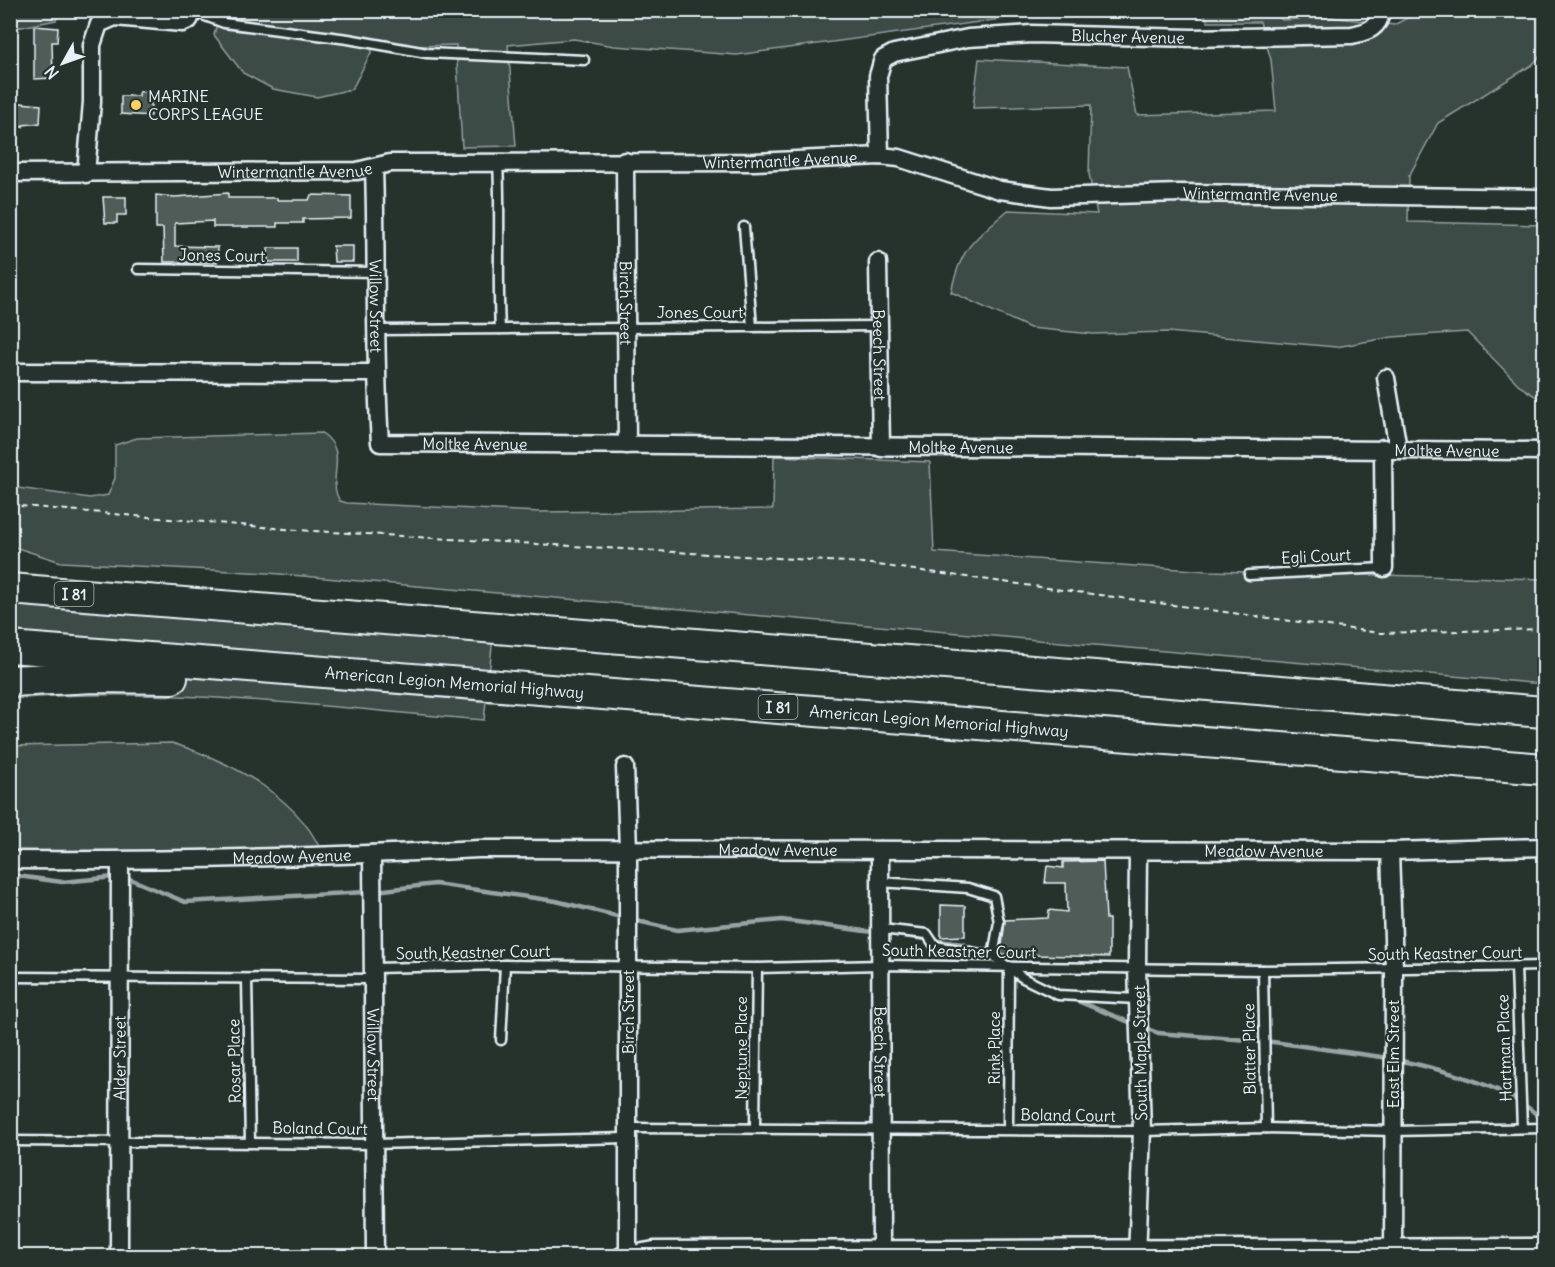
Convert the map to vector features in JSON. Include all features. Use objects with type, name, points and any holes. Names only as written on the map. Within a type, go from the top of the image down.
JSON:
[{"type":"highway","points":[[10,568],[136,600]]},
{"type":"highway","name":"I 81","points":[[10,589],[1545,712]]},
{"type":"highway","name":"American Legion Memorial Highway","points":[[10,647],[1545,769]]},
{"type":"highway","points":[[10,681],[95,676],[206,679],[370,674]]},
{"type":"street","points":[[86,174],[92,102],[92,45],[99,24],[116,17],[182,23],[189,20],[194,11]]},
{"type":"street","name":"Blucher Avenue","points":[[880,156],[878,76],[883,59],[903,49],[968,38],[1032,34],[1192,38],[1352,35],[1367,32],[1378,18]]},
{"type":"street","name":"Wintermantle Avenue","points":[[10,173],[357,171],[390,164],[498,161],[755,162],[880,156],[899,158],[1000,190],[1051,197],[1179,193],[1545,198]]},
{"type":"street","name":"Birch Street","points":[[625,161],[627,445]]},
{"type":"street","name":"Willow Street","points":[[374,168],[378,272],[375,373],[380,443]]},
{"type":"street","name":"Beech Street","points":[[879,262],[878,326],[882,448]]},
{"type":"street","points":[[10,372],[375,373]]},
{"type":"street","points":[[1384,568],[1390,449],[1386,378]]},
{"type":"street","name":"Moltke Avenue","points":[[380,443],[1545,451]]},
{"type":"street","name":"Birch Street","points":[[625,767],[628,849],[626,1256]]},
{"type":"street","name":"Meadow Avenue","points":[[10,860],[120,861],[479,849],[1390,851],[1545,847]]},
{"type":"street","name":"South Maple Street","points":[[1137,1253],[1142,1131],[1137,967],[1138,849]]},
{"type":"street","name":"Beech Street","points":[[880,850],[881,1253]]},
{"type":"street","name":"East Elm Street","points":[[1390,851],[1394,968],[1393,1252]]},
{"type":"street","name":"Willow Street","points":[[372,854],[375,1257]]},
{"type":"street","name":"Alder Street","points":[[118,1257],[120,861]]},
{"type":"street","points":[[626,1256],[654,1250],[1137,1253],[1393,1252],[1545,1247]]},
{"type":"lane","points":[[194,11],[224,23],[348,39],[427,53],[584,60]]},
{"type":"lane","points":[[498,161],[501,228],[497,274],[500,329]]},
{"type":"lane","points":[[744,227],[752,327]]},
{"type":"lane","name":"Jones Court","points":[[138,269],[378,272]]},
{"type":"lane","name":"Jones Court","points":[[377,330],[878,326]]},
{"type":"lane","name":"Egli Court","points":[[1249,575],[1384,568]]},
{"type":"lane","points":[[880,882],[968,888],[994,896],[999,922],[993,956]]},
{"type":"lane","points":[[881,929],[927,934],[935,946],[993,956],[1023,978],[1058,995],[1138,999]]},
{"type":"lane","points":[[501,1040],[505,965]]},
{"type":"lane","name":"South Keastner Court","points":[[10,977],[120,980],[248,979],[374,974],[505,965],[757,968],[881,965],[1263,970],[1545,966]]},
{"type":"lane","name":"Rink Place","points":[[1008,1129],[1009,966]]},
{"type":"lane","name":"Hartman Place","points":[[1516,967],[1522,1128]]},
{"type":"lane","name":"Neptune Place","points":[[755,1128],[757,968]]},
{"type":"lane","name":"Blatter Place","points":[[1263,970],[1266,1128]]},
{"type":"lane","name":"Rosar Place","points":[[248,979],[250,1143]]},
{"type":"lane","name":"Boland Court","points":[[10,1142],[374,1144],[755,1128],[1142,1131],[1266,1128],[1393,1131],[1545,1128]]},
{"type":"path","points":[[10,505],[297,530],[863,563],[1380,633],[1545,629]]},
{"type":"shaded area","points":[[11,10],[60,11],[56,20],[11,29]]},
{"type":"shaded area","points":[[220,10],[1029,10],[1030,15],[737,55],[614,46],[574,39],[508,45],[516,146],[462,147],[456,45],[374,47],[352,89],[317,97],[273,89],[243,73],[214,35]]},
{"type":"shaded area","points":[[1203,11],[1273,11],[1282,20],[1331,17],[1394,25],[1420,11],[1544,11],[1544,52],[1532,65],[1438,123],[1409,176],[1408,222],[1544,225],[1544,402],[1521,387],[1467,332],[1392,337],[1336,347],[1168,332],[1093,334],[1030,328],[951,292],[959,264],[970,245],[1008,210],[1097,214],[1089,174],[1091,105],[973,108],[979,59],[1127,67],[1137,115],[1276,111],[1271,60],[1260,22],[1208,22]]},
{"type":"shaded area","points":[[322,433],[335,449],[336,492],[340,501],[347,503],[541,512],[773,509],[774,456],[930,462],[934,552],[1208,571],[1544,579],[1544,684],[268,573],[61,562],[11,546],[11,487],[90,498],[108,495],[115,478],[115,445],[137,438]]},
{"type":"shaded area","points":[[10,601],[493,637],[484,720],[187,696],[69,695],[11,699]]},
{"type":"shaded area","points":[[172,743],[218,760],[241,772],[283,801],[301,819],[315,839],[325,861],[11,864],[10,746]]},
{"type":"building","points":[[34,26],[58,28],[57,42],[52,42],[53,78],[34,79]]},
{"type":"building","name":"MARINE CORPS LEAGUE","points":[[151,91],[151,116],[121,114],[121,96],[139,96],[139,92]]},
{"type":"building","points":[[10,102],[41,105],[40,123],[23,125],[23,127],[10,126]]},
{"type":"building","points":[[228,193],[228,198],[277,198],[277,200],[309,200],[311,195],[351,196],[351,218],[303,219],[303,223],[277,223],[277,227],[213,227],[213,221],[175,223],[175,246],[218,247],[217,262],[164,262],[163,228],[156,228],[156,195],[175,197]]},
{"type":"building","points":[[103,197],[126,197],[126,215],[117,215],[117,223],[105,223]]},
{"type":"building","points":[[333,246],[353,246],[353,262],[334,262]]},
{"type":"building","points":[[268,248],[297,248],[297,262],[268,262]]},
{"type":"building","points":[[1103,861],[1106,919],[1109,919],[1109,957],[1001,954],[1005,920],[1048,918],[1049,910],[1067,912],[1066,883],[1045,883],[1047,866],[1063,868],[1063,862]]},
{"type":"building","points":[[941,905],[965,906],[965,936],[941,937]]},
{"type":"waterway","points":[[10,875],[62,882],[115,877]]},
{"type":"waterway","points":[[123,876],[185,902],[367,892]]},
{"type":"waterway","points":[[376,891],[435,884],[556,901],[625,918]]},
{"type":"waterway","points":[[633,920],[677,930],[782,920],[963,944],[974,950]]},
{"type":"waterway","points":[[1070,998],[1134,1024]]},
{"type":"waterway","points":[[1142,1027],[1158,1033],[1273,1042],[1389,1058]]},
{"type":"waterway","points":[[1397,1060],[1455,1075],[1496,1090],[1515,1099],[1544,1122]]},
{"type":"place","name":"MARINE CORPS LEAGUE","points":[[136,105]]}]
